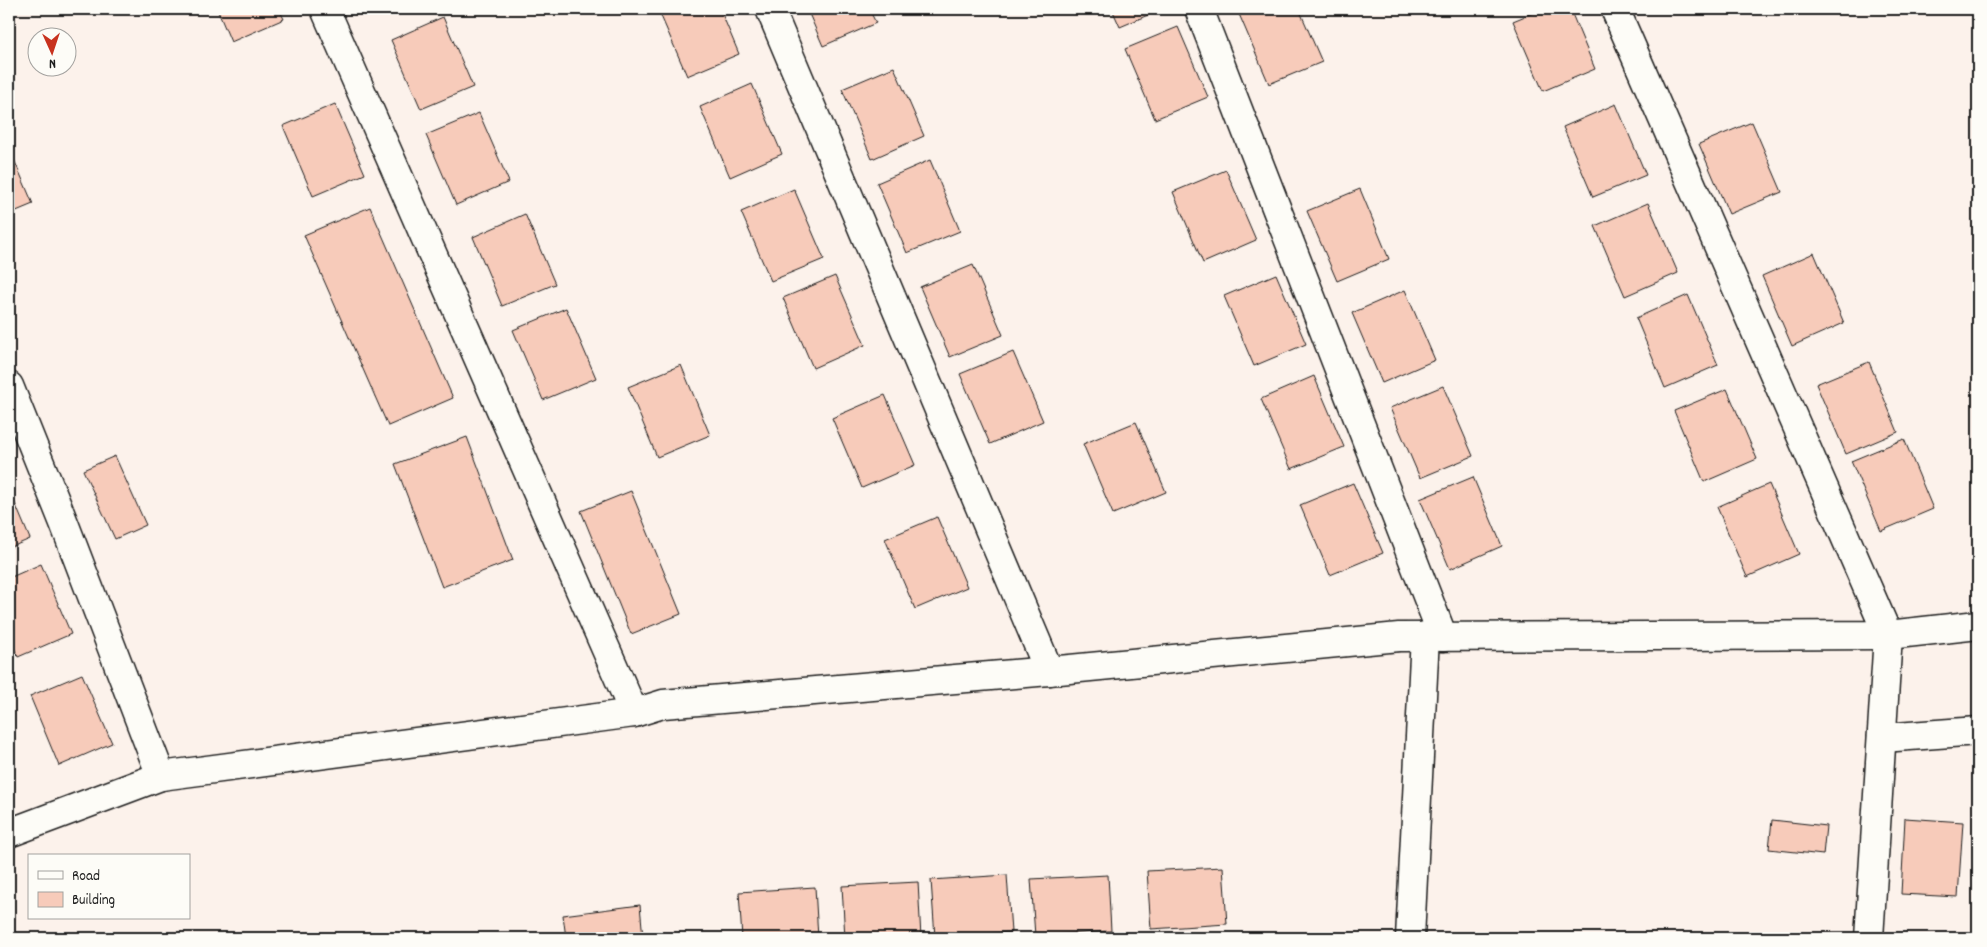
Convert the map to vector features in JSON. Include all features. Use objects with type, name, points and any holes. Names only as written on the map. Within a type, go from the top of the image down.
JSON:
[{"type":"street","points":[[325,9],[634,712]]},
{"type":"street","points":[[770,9],[1049,671]]},
{"type":"street","points":[[1199,9],[1434,636],[1410,938]]},
{"type":"street","points":[[1615,9],[1888,635],[1869,938]]},
{"type":"street","points":[[9,386],[161,776]]},
{"type":"street","points":[[9,833],[161,776],[634,712],[662,704],[1049,671],[1399,636],[1888,635],[1978,625]]},
{"type":"street","points":[[1882,738],[1978,731]]},
{"type":"building","points":[[217,9],[279,9],[284,19],[231,42]]},
{"type":"building","points":[[658,9],[720,9],[739,54],[687,76]]},
{"type":"building","points":[[807,9],[869,9],[876,23],[823,46]]},
{"type":"building","points":[[1112,9],[1162,9],[1120,27]]},
{"type":"building","points":[[1252,9],[1299,9],[1322,62],[1269,84],[1239,14]]},
{"type":"building","points":[[1542,9],[1570,9],[1595,69],[1543,91],[1513,21]]},
{"type":"building","points":[[443,17],[473,87],[421,109],[391,40]]},
{"type":"building","points":[[1178,27],[1208,97],[1155,119],[1125,49]]},
{"type":"building","points":[[894,67],[924,136],[872,159],[842,89]]},
{"type":"building","points":[[752,84],[782,154],[730,177],[700,107]]},
{"type":"building","points":[[335,104],[365,174],[313,196],[283,126]]},
{"type":"building","points":[[1616,104],[1646,175],[1593,197],[1563,127]]},
{"type":"building","points":[[479,113],[509,182],[456,205],[426,135]]},
{"type":"building","points":[[1752,122],[1782,192],[1729,214],[1699,144]]},
{"type":"building","points":[[9,148],[33,204],[9,214]]},
{"type":"building","points":[[930,160],[960,231],[907,253],[877,183]]},
{"type":"building","points":[[1226,170],[1256,240],[1203,263],[1173,192]]},
{"type":"building","points":[[794,189],[824,259],[771,281],[741,212]]},
{"type":"building","points":[[1360,189],[1389,259],[1337,281],[1307,211]]},
{"type":"building","points":[[1648,203],[1678,273],[1625,296],[1595,226]]},
{"type":"building","points":[[370,207],[453,398],[388,426],[304,235]]},
{"type":"building","points":[[525,214],[555,284],[502,306],[473,237]]},
{"type":"building","points":[[1814,253],[1844,323],[1792,346],[1762,276]]},
{"type":"building","points":[[973,265],[1003,335],[950,357],[920,287]]},
{"type":"building","points":[[1276,274],[1306,344],[1254,366],[1224,296]]},
{"type":"building","points":[[835,276],[865,345],[813,368],[783,298]]},
{"type":"building","points":[[1405,290],[1435,360],[1382,383],[1352,313]]},
{"type":"building","points":[[1688,295],[1718,365],[1665,388],[1636,318]]},
{"type":"building","points":[[566,308],[596,378],[543,400],[513,330]]},
{"type":"building","points":[[1013,352],[1043,421],[990,444],[960,374]]},
{"type":"building","points":[[1869,362],[1898,432],[1846,454],[1816,384]]},
{"type":"building","points":[[681,365],[710,435],[657,457],[628,387]]},
{"type":"building","points":[[1314,376],[1344,447],[1291,469],[1261,399]]},
{"type":"building","points":[[1443,386],[1473,456],[1420,478],[1390,408]]},
{"type":"building","points":[[1727,389],[1757,459],[1704,482],[1674,411]]},
{"type":"building","points":[[885,395],[915,465],[862,488],[832,418]]},
{"type":"building","points":[[1136,422],[1166,492],[1113,514],[1083,444]]},
{"type":"building","points":[[467,437],[513,560],[442,587],[395,464]]},
{"type":"building","points":[[1904,439],[1933,509],[1881,531],[1851,461]]},
{"type":"building","points":[[115,456],[146,525],[115,539],[83,470]]},
{"type":"building","points":[[1473,477],[1502,546],[1450,569],[1420,499]]},
{"type":"building","points":[[1353,483],[1383,553],[1330,575],[1300,505]]},
{"type":"building","points":[[1769,484],[1799,554],[1747,577],[1717,507]]},
{"type":"building","points":[[9,489],[30,539],[9,548]]},
{"type":"building","points":[[631,491],[681,614],[631,634],[581,511]]},
{"type":"building","points":[[937,517],[967,587],[915,609],[885,539]]},
{"type":"building","points":[[41,564],[71,634],[18,657],[9,635],[9,578]]},
{"type":"building","points":[[82,674],[112,743],[59,766],[30,696]]},
{"type":"building","points":[[1905,818],[1963,822],[1958,897],[1901,894]]},
{"type":"building","points":[[1772,820],[1826,826],[1823,855],[1769,849]]},
{"type":"building","points":[[1223,867],[1227,924],[1151,929],[1147,871]]},
{"type":"building","points":[[1007,875],[1011,932],[935,937],[931,880]]},
{"type":"building","points":[[1108,875],[1111,931],[1035,936],[1031,879]]},
{"type":"building","points":[[918,882],[921,938],[845,938],[842,886]]},
{"type":"building","points":[[815,887],[818,938],[742,938],[739,892]]},
{"type":"building","points":[[640,905],[643,938],[566,938],[563,915]]}]
